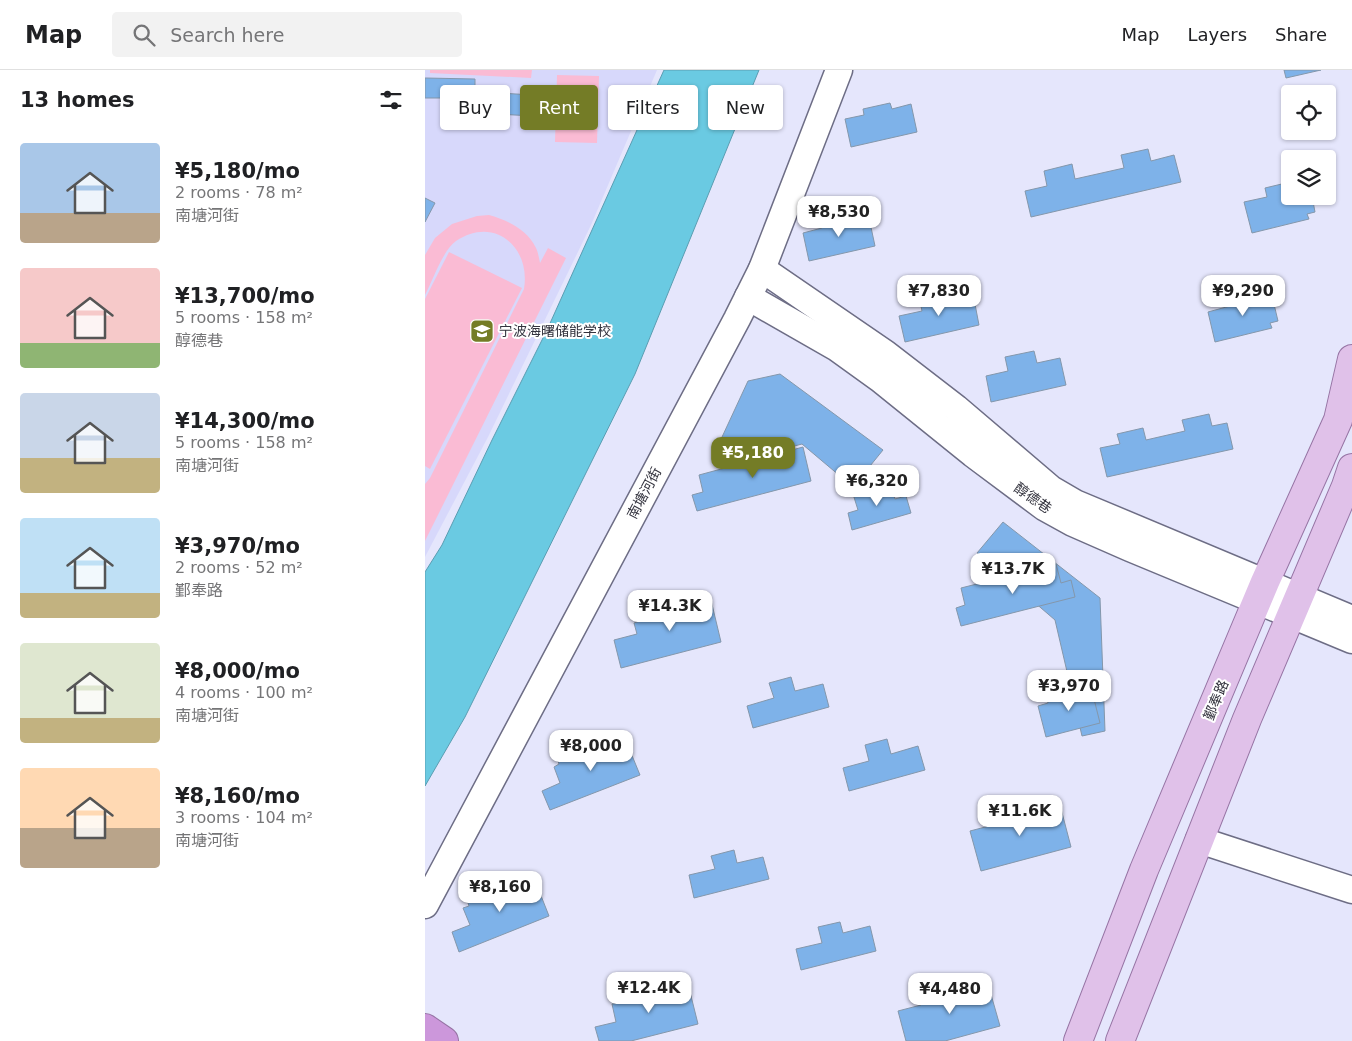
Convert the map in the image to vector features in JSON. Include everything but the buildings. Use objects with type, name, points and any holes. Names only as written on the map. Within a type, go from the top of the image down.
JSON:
[{"type":"highway","points":[[425,1028],[444,1041]]},
{"type":"main road","name":"鄞奉路","points":[[1077,1041],[1144,870],[1261,592],[1338,420],[1352,359]]},
{"type":"main road","points":[[1120,1041],[1199,840],[1295,605],[1347,486],[1352,468]]},
{"type":"street","name":"南塘河街","points":[[425,905],[762,269],[839,70]]},
{"type":"street","name":"醇德巷","points":[[762,269],[886,354],[956,408],[1051,489],[1075,503],[1261,592]]},
{"type":"street","name":"醇德巷","points":[[748,297],[837,348],[880,379],[973,454],[1044,507],[1073,523],[1130,548],[1295,605],[1352,619]]},
{"type":"street","name":"醇德巷","points":[[1295,605],[1352,640]]},
{"type":"street","points":[[1199,840],[1352,890]]},
{"type":"shaded area","name":"宁波海曙储能学校","points":[[425,70],[657,70],[651,85],[608,85],[608,130],[631,130],[591,225],[488,437],[425,557]]},
{"type":"shaded area","points":[[430,70],[532,70],[531,78],[430,73]]},
{"type":"shaded area","points":[[664,70],[759,70],[753,85],[708,85],[708,130],[735,130],[635,374],[465,717],[425,786],[425,572],[442,545],[547,330],[637,130],[698,130],[698,85],[657,85]]},
{"type":"shaded area","points":[[557,75],[599,76],[598,110],[598,85],[557,85]]},
{"type":"shaded area","points":[[555,130],[597,130],[597,143],[555,142]]},
{"type":"shaded area","points":[[489,215],[516,226],[522,231],[536,248],[540,263],[548,248],[566,258],[425,541],[425,484],[430,478],[524,289],[525,274],[522,260],[516,248],[507,240],[496,234],[484,232],[470,234],[451,245],[425,295],[425,255],[435,238],[452,224],[477,216]]},
{"type":"shaded area","points":[[449,252],[522,288],[430,469],[425,466],[425,299]]},
{"type":"place","name":"宁波海曙储能学校","points":[[482,331]]}]
